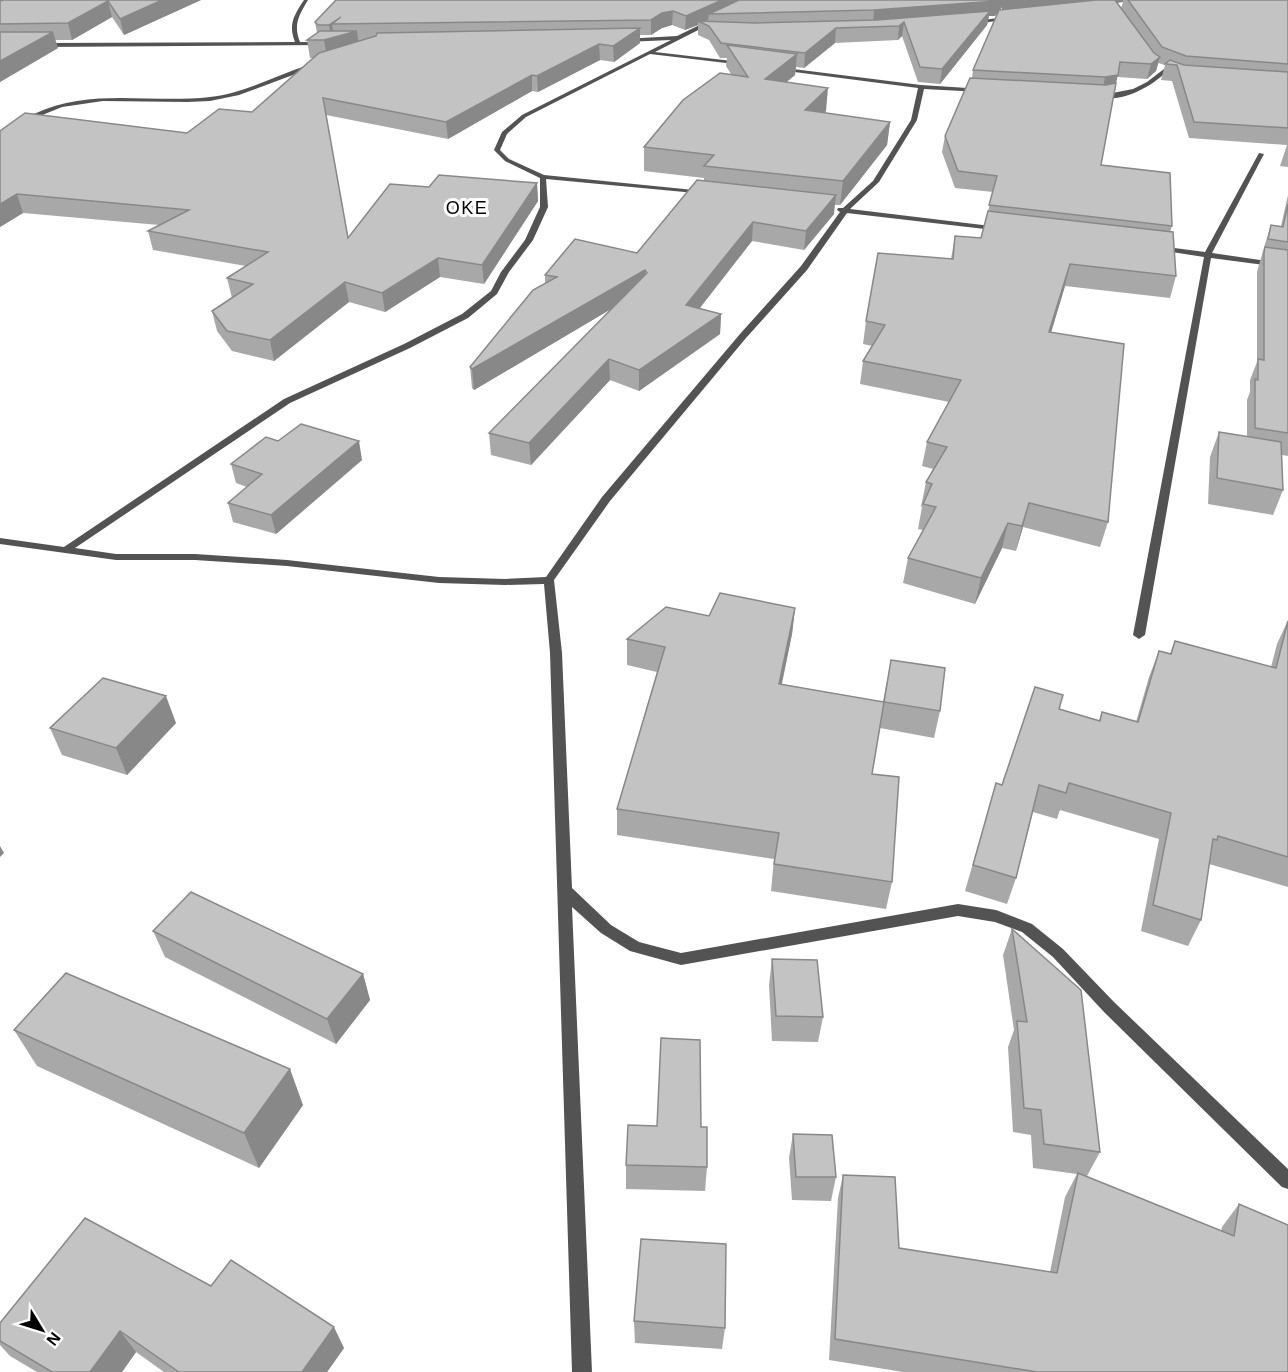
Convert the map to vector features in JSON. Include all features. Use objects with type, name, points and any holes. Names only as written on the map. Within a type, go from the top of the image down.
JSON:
[{"type":"street","points":[[298,44],[292,31],[294,19],[306,0]]},
{"type":"street","points":[[963,22],[1021,17]]},
{"type":"street","points":[[715,195],[543,177],[507,160],[497,150],[504,133],[529,113],[717,20]]},
{"type":"street","points":[[692,32],[708,32]]},
{"type":"street","points":[[614,40],[681,38]]},
{"type":"street","points":[[35,45],[332,44]]},
{"type":"street","points":[[652,53],[746,64]]},
{"type":"street","points":[[0,140],[35,115],[62,104],[88,98],[116,96],[189,100],[213,98],[323,63]]},
{"type":"street","points":[[1154,65],[1172,74]]},
{"type":"street","points":[[770,67],[921,87],[989,90]]},
{"type":"street","points":[[1091,95],[1131,93],[1150,85],[1164,71]]},
{"type":"street","points":[[582,1372],[566,891],[556,652],[549,580],[606,499],[743,336],[804,268],[844,210],[876,182],[914,120],[921,87]]},
{"type":"street","points":[[1139,635],[1208,254],[1261,154]]},
{"type":"street","points":[[64,551],[287,402],[465,316],[494,292],[530,240],[544,207],[543,177]]},
{"type":"street","points":[[833,209],[1009,230]]},
{"type":"street","points":[[1150,247],[1288,266]]},
{"type":"street","points":[[0,541],[116,557],[195,557],[287,563],[439,580],[505,582],[549,580]]},
{"type":"street","points":[[566,891],[606,929],[635,947],[681,958],[958,910],[996,916],[1027,928],[1058,952],[1109,1007],[1288,1181]]},
{"type":"building","points":[[162,0],[120,19],[108,1],[68,23],[0,24],[0,1]]},
{"type":"building","points":[[336,0],[722,0],[686,16],[673,11],[662,13],[651,20],[332,24],[341,17],[329,25],[318,25],[315,22]]},
{"type":"building","points":[[739,0],[999,0],[874,10],[709,14]]},
{"type":"building","points":[[1115,0],[1154,53],[1160,57],[1151,64],[1120,62],[1118,75],[1105,77],[973,70],[999,10]]},
{"type":"building","points":[[1128,0],[1288,0],[1288,64],[1186,56],[1162,47]]},
{"type":"building","points":[[990,11],[942,69],[920,67],[904,22],[899,26],[836,28],[805,53],[721,43],[709,26],[698,21],[755,23],[877,20]]},
{"type":"building","points":[[640,28],[613,46],[599,44],[537,76],[532,75],[446,122],[323,98],[348,238],[390,184],[429,187],[439,175],[537,183],[482,265],[438,258],[382,293],[345,282],[270,340],[227,331],[212,311],[253,284],[227,278],[268,252],[148,231],[189,210],[17,194],[0,204],[0,131],[25,113],[187,133],[219,109],[252,112],[319,53],[376,36],[377,33]]},
{"type":"building","points":[[320,31],[357,31],[324,40],[307,40]]},
{"type":"building","points":[[0,32],[53,32],[0,61]]},
{"type":"building","points":[[727,45],[797,54],[765,79],[828,88],[805,110],[890,122],[843,181],[704,166],[714,155],[644,147],[683,100],[720,73],[748,77]]},
{"type":"building","points":[[1170,60],[1184,65],[1288,72],[1288,128],[1194,122],[1177,65],[1165,64]]},
{"type":"building","points":[[970,78],[1106,85],[1116,83],[1101,165],[1170,173],[1172,226],[989,205],[997,176],[958,171],[945,136]]},
{"type":"building","points":[[697,180],[836,195],[806,231],[753,222],[686,305],[721,314],[639,370],[609,359],[529,443],[489,433],[647,273],[645,270],[472,369],[470,367],[533,290],[557,277],[545,275],[575,239],[637,253]]},
{"type":"building","points":[[1288,204],[1288,242],[1268,239],[1271,225],[1283,227]]},
{"type":"building","points":[[988,211],[1173,232],[1176,276],[1070,264],[1049,332],[1124,344],[1108,522],[1029,503],[1022,526],[1008,523],[981,578],[908,558],[936,507],[923,504],[932,484],[926,482],[947,447],[927,442],[961,380],[863,361],[885,325],[866,321],[878,253],[953,259],[955,236],[981,238]]},
{"type":"building","points":[[1265,247],[1288,250],[1288,433],[1255,428],[1255,379],[1258,380],[1258,359],[1264,360]]},
{"type":"building","points":[[301,424],[359,441],[271,515],[228,503],[262,474],[231,464],[266,437],[278,441]]},
{"type":"building","points":[[1219,432],[1281,442],[1283,490],[1217,478]]},
{"type":"building","points":[[720,593],[795,608],[779,684],[884,702],[872,774],[899,777],[892,882],[774,864],[779,833],[617,809],[665,647],[627,639],[666,607],[709,616]]},
{"type":"building","points":[[1288,621],[1288,857],[1218,836],[1217,840],[1213,839],[1201,920],[1153,905],[1171,813],[1069,783],[1066,793],[1039,785],[1016,878],[973,865],[996,783],[1002,785],[1035,687],[1063,695],[1059,709],[1100,721],[1102,712],[1138,722],[1159,651],[1171,654],[1175,641],[1276,668]]},
{"type":"building","points":[[891,660],[945,668],[940,711],[884,702]]},
{"type":"building","points":[[103,678],[166,696],[116,748],[50,728]]},
{"type":"building","points":[[191,892],[363,974],[327,1019],[153,931]]},
{"type":"building","points":[[1012,929],[1081,990],[1100,1152],[1044,1144],[1041,1110],[1024,1108],[1017,1021],[1027,1022]]},
{"type":"building","points":[[772,959],[817,960],[823,1017],[776,1016]]},
{"type":"building","points":[[66,973],[290,1069],[244,1133],[14,1030]]},
{"type":"building","points":[[661,1038],[700,1040],[701,1127],[707,1127],[707,1167],[626,1165],[628,1125],[657,1126]]},
{"type":"building","points":[[793,1134],[832,1135],[836,1177],[796,1177]]},
{"type":"building","points":[[1078,1173],[1234,1236],[1239,1204],[1288,1225],[1288,1372],[1037,1372],[835,1339],[843,1175],[895,1177],[899,1248],[1057,1273]]},
{"type":"building","points":[[85,1218],[211,1286],[231,1260],[334,1327],[302,1372],[179,1372],[120,1331],[90,1372],[52,1372],[0,1341],[0,1323]]},
{"type":"building","points":[[641,1239],[726,1244],[725,1328],[634,1321]]},
{"type":"district","name":"OKE","points":[[467,208]]}]
